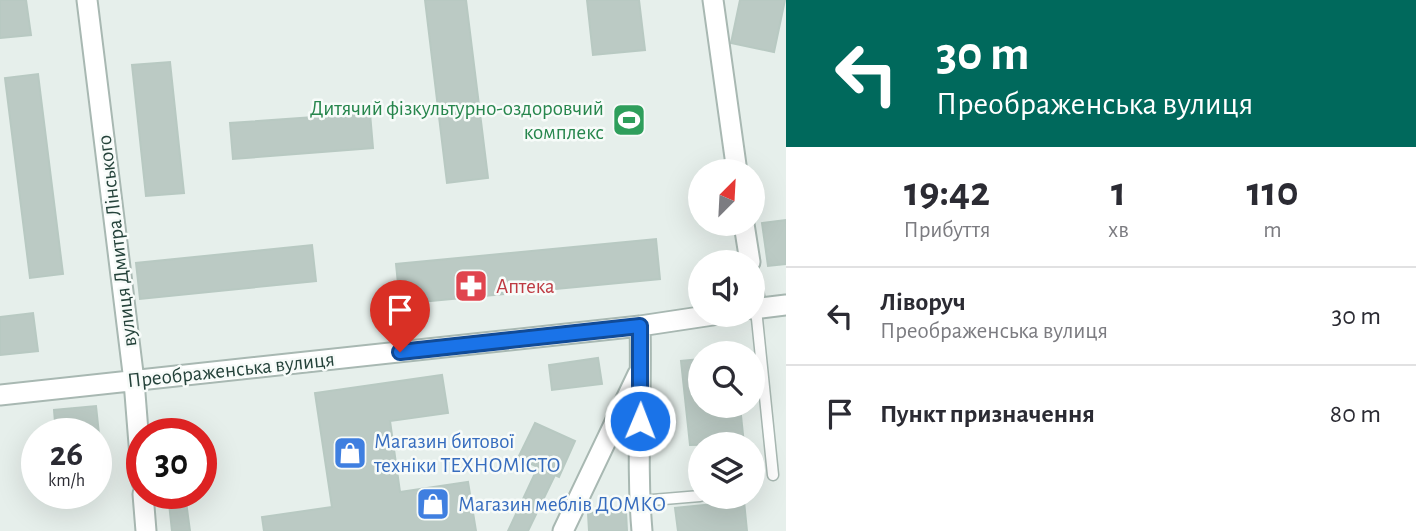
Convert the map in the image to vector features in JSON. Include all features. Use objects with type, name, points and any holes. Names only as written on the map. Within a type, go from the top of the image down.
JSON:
[{"type":"street","name":"вулиця Дмитра Лінського","points":[[87,0],[137,418]]},
{"type":"street","points":[[713,0],[735,159]]},
{"type":"street","points":[[765,308],[786,305]]},
{"type":"street","name":"Преображенська вулиця","points":[[0,395],[688,319]]},
{"type":"street","points":[[640,326],[639,501],[642,531]]},
{"type":"street","points":[[564,531],[641,368]]},
{"type":"street","points":[[144,509],[146,531]]},
{"type":"lane","points":[[756,327],[773,475]]},
{"type":"lane","points":[[639,501],[688,497]]},
{"type":"building","points":[[0,0],[26,0],[31,35],[0,38]]},
{"type":"building","points":[[425,0],[466,0],[488,178],[447,183]]},
{"type":"building","points":[[587,0],[639,0],[645,50],[593,55]]},
{"type":"building","points":[[740,0],[785,0],[774,52],[731,43]]},
{"type":"building","points":[[170,62],[184,193],[146,196],[132,65]]},
{"type":"building","points":[[38,74],[63,274],[30,278],[5,78]]},
{"type":"building","points":[[370,113],[373,148],[233,159],[230,123]]},
{"type":"building","points":[[786,220],[786,264],[768,266],[764,236],[765,223]]},
{"type":"building","points":[[656,239],[660,279],[400,304],[396,264]]},
{"type":"building","points":[[312,245],[316,281],[140,299],[136,263]]},
{"type":"building","points":[[33,313],[38,351],[0,355],[0,317]]},
{"type":"building","points":[[598,358],[602,384],[552,390],[549,365]]},
{"type":"building","points":[[688,360],[688,418],[741,418],[743,432],[689,432],[681,361]]},
{"type":"building","points":[[442,375],[448,413],[390,421],[400,492],[468,482],[476,531],[264,531],[262,517],[332,507],[315,393]]},
{"type":"building","points":[[96,406],[97,418],[55,418],[54,410]]},
{"type":"building","points":[[535,423],[575,441],[559,477],[555,475],[528,531],[508,531],[538,467],[518,458]]},
{"type":"building","points":[[675,508],[745,509],[747,531],[678,531]]},
{"type":"building","points":[[170,509],[187,509],[190,531],[172,531]]},
{"type":"building","points":[[626,511],[627,531],[589,531],[588,513]]},
{"type":"place","name":"Дитячий фізкультурно-оздоровчий комплекс","points":[[629,120]]},
{"type":"place","name":"Аптека","points":[[471,286]]},
{"type":"place","name":"Магазин битової техніки ТЕХНОМІСТО","points":[[350,453]]},
{"type":"place","name":"Магазин меблів ДОМКО","points":[[433,504]]},
{"type":"route","points":[[400,352],[640,326],[640,421]]}]
